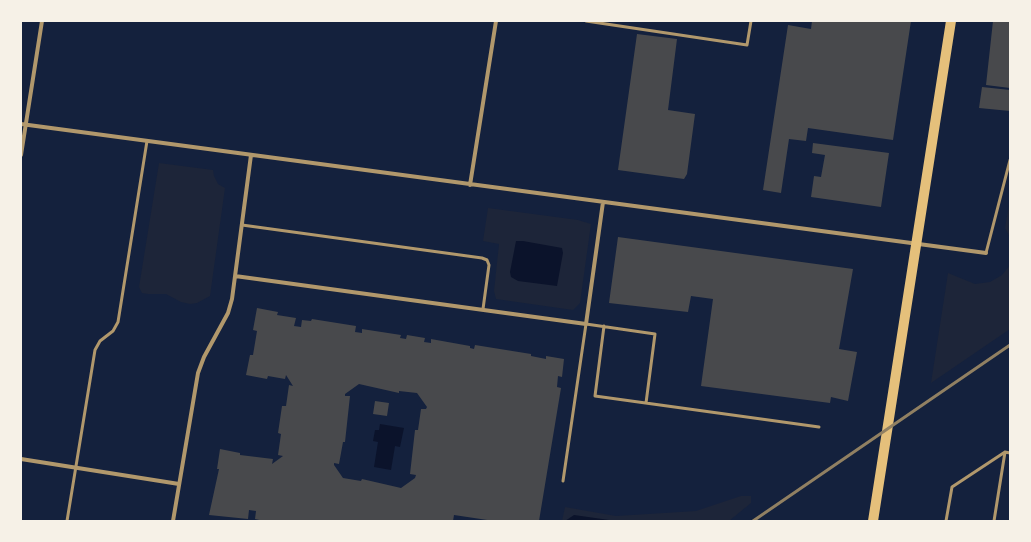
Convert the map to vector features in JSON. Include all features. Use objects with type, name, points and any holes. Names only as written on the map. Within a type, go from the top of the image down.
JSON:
[{"type":"main road","points":[[872,521],[951,21]]},
{"type":"street","points":[[21,155],[23,124],[42,21]]},
{"type":"street","points":[[470,184],[496,21]]},
{"type":"street","points":[[23,124],[986,253]]},
{"type":"street","points":[[173,521],[198,373],[204,357],[228,313],[235,276],[251,155]]},
{"type":"street","points":[[235,276],[586,324],[603,202]]},
{"type":"street","points":[[21,459],[179,484]]},
{"type":"lane","points":[[586,21],[748,45],[751,21]]},
{"type":"lane","points":[[67,521],[95,350],[100,342],[113,331],[118,322],[147,141]]},
{"type":"lane","points":[[986,253],[1010,160]]},
{"type":"lane","points":[[242,225],[482,258],[487,260],[489,265],[483,309]]},
{"type":"lane","points":[[563,481],[586,324],[655,334],[646,403]]},
{"type":"lane","points":[[604,326],[595,396],[819,427]]},
{"type":"lane","points":[[994,521],[1005,452]]},
{"type":"lane","points":[[946,521],[952,487],[1005,452],[1010,453]]},
{"type":"shaded area","points":[[159,163],[213,170],[218,184],[225,188],[210,296],[197,303],[190,304],[181,302],[166,294],[142,293],[139,287]]},
{"type":"shaded area","points":[[1010,205],[1010,237],[1005,228]]},
{"type":"shaded area","points":[[488,208],[578,220],[591,224],[580,303],[573,310],[496,299],[494,291],[499,244],[483,241]]},
{"type":"shaded area","points":[[516,241],[562,248],[563,253],[557,286],[518,281],[511,277],[510,272]]},
{"type":"shaded area","points":[[1010,265],[1010,329],[931,383],[948,273],[975,284],[990,282],[1002,275]]},
{"type":"shaded area","points":[[380,424],[404,428],[400,447],[395,446],[391,470],[374,467],[378,442],[373,441],[375,430],[379,430]]},
{"type":"shaded area","points":[[741,496],[751,496],[751,503],[729,521],[562,521],[565,507],[616,516],[696,511]]},
{"type":"shaded area","points":[[574,515],[616,521],[565,521]]},
{"type":"building","points":[[812,21],[911,21],[893,140],[808,128],[806,141],[789,139],[781,193],[763,190],[788,25],[811,29]]},
{"type":"building","points":[[993,21],[1010,21],[1010,88],[986,85]]},
{"type":"building","points":[[637,34],[677,39],[668,110],[695,114],[687,174],[684,179],[618,170]]},
{"type":"building","points":[[982,87],[1010,90],[1010,111],[979,108]]},
{"type":"building","points":[[813,143],[889,153],[881,207],[811,197],[814,176],[821,177],[825,155],[812,153]]},
{"type":"building","points":[[618,237],[853,269],[839,349],[857,352],[848,401],[831,397],[830,403],[701,386],[713,299],[691,296],[688,312],[609,303]]},
{"type":"building","points":[[257,308],[278,312],[277,315],[296,318],[294,326],[301,327],[302,320],[311,321],[312,319],[356,326],[355,332],[362,333],[362,329],[401,335],[400,338],[406,339],[407,335],[425,338],[424,342],[431,343],[431,339],[470,346],[470,348],[474,349],[475,345],[531,354],[531,356],[546,359],[546,356],[564,359],[562,377],[558,376],[557,387],[561,388],[539,521],[494,521],[454,515],[453,521],[264,521],[255,519],[256,511],[249,510],[248,519],[209,515],[219,469],[217,469],[220,449],[240,453],[240,455],[273,459],[272,464],[283,456],[278,455],[281,434],[278,433],[282,406],[286,406],[289,385],[293,386],[286,375],[285,379],[268,376],[267,379],[246,375],[250,355],[253,355],[257,331],[253,330]],"holes":[[[359,384],[399,393],[399,391],[417,393],[427,407],[426,409],[421,409],[418,430],[415,430],[410,474],[416,475],[415,478],[401,488],[362,479],[361,481],[343,478],[334,463],[339,464],[343,442],[345,442],[350,396],[345,396],[345,394]]]},
{"type":"building","points":[[375,401],[389,403],[387,416],[373,414]]},
{"type":"railway","points":[[753,521],[1010,345]]}]
